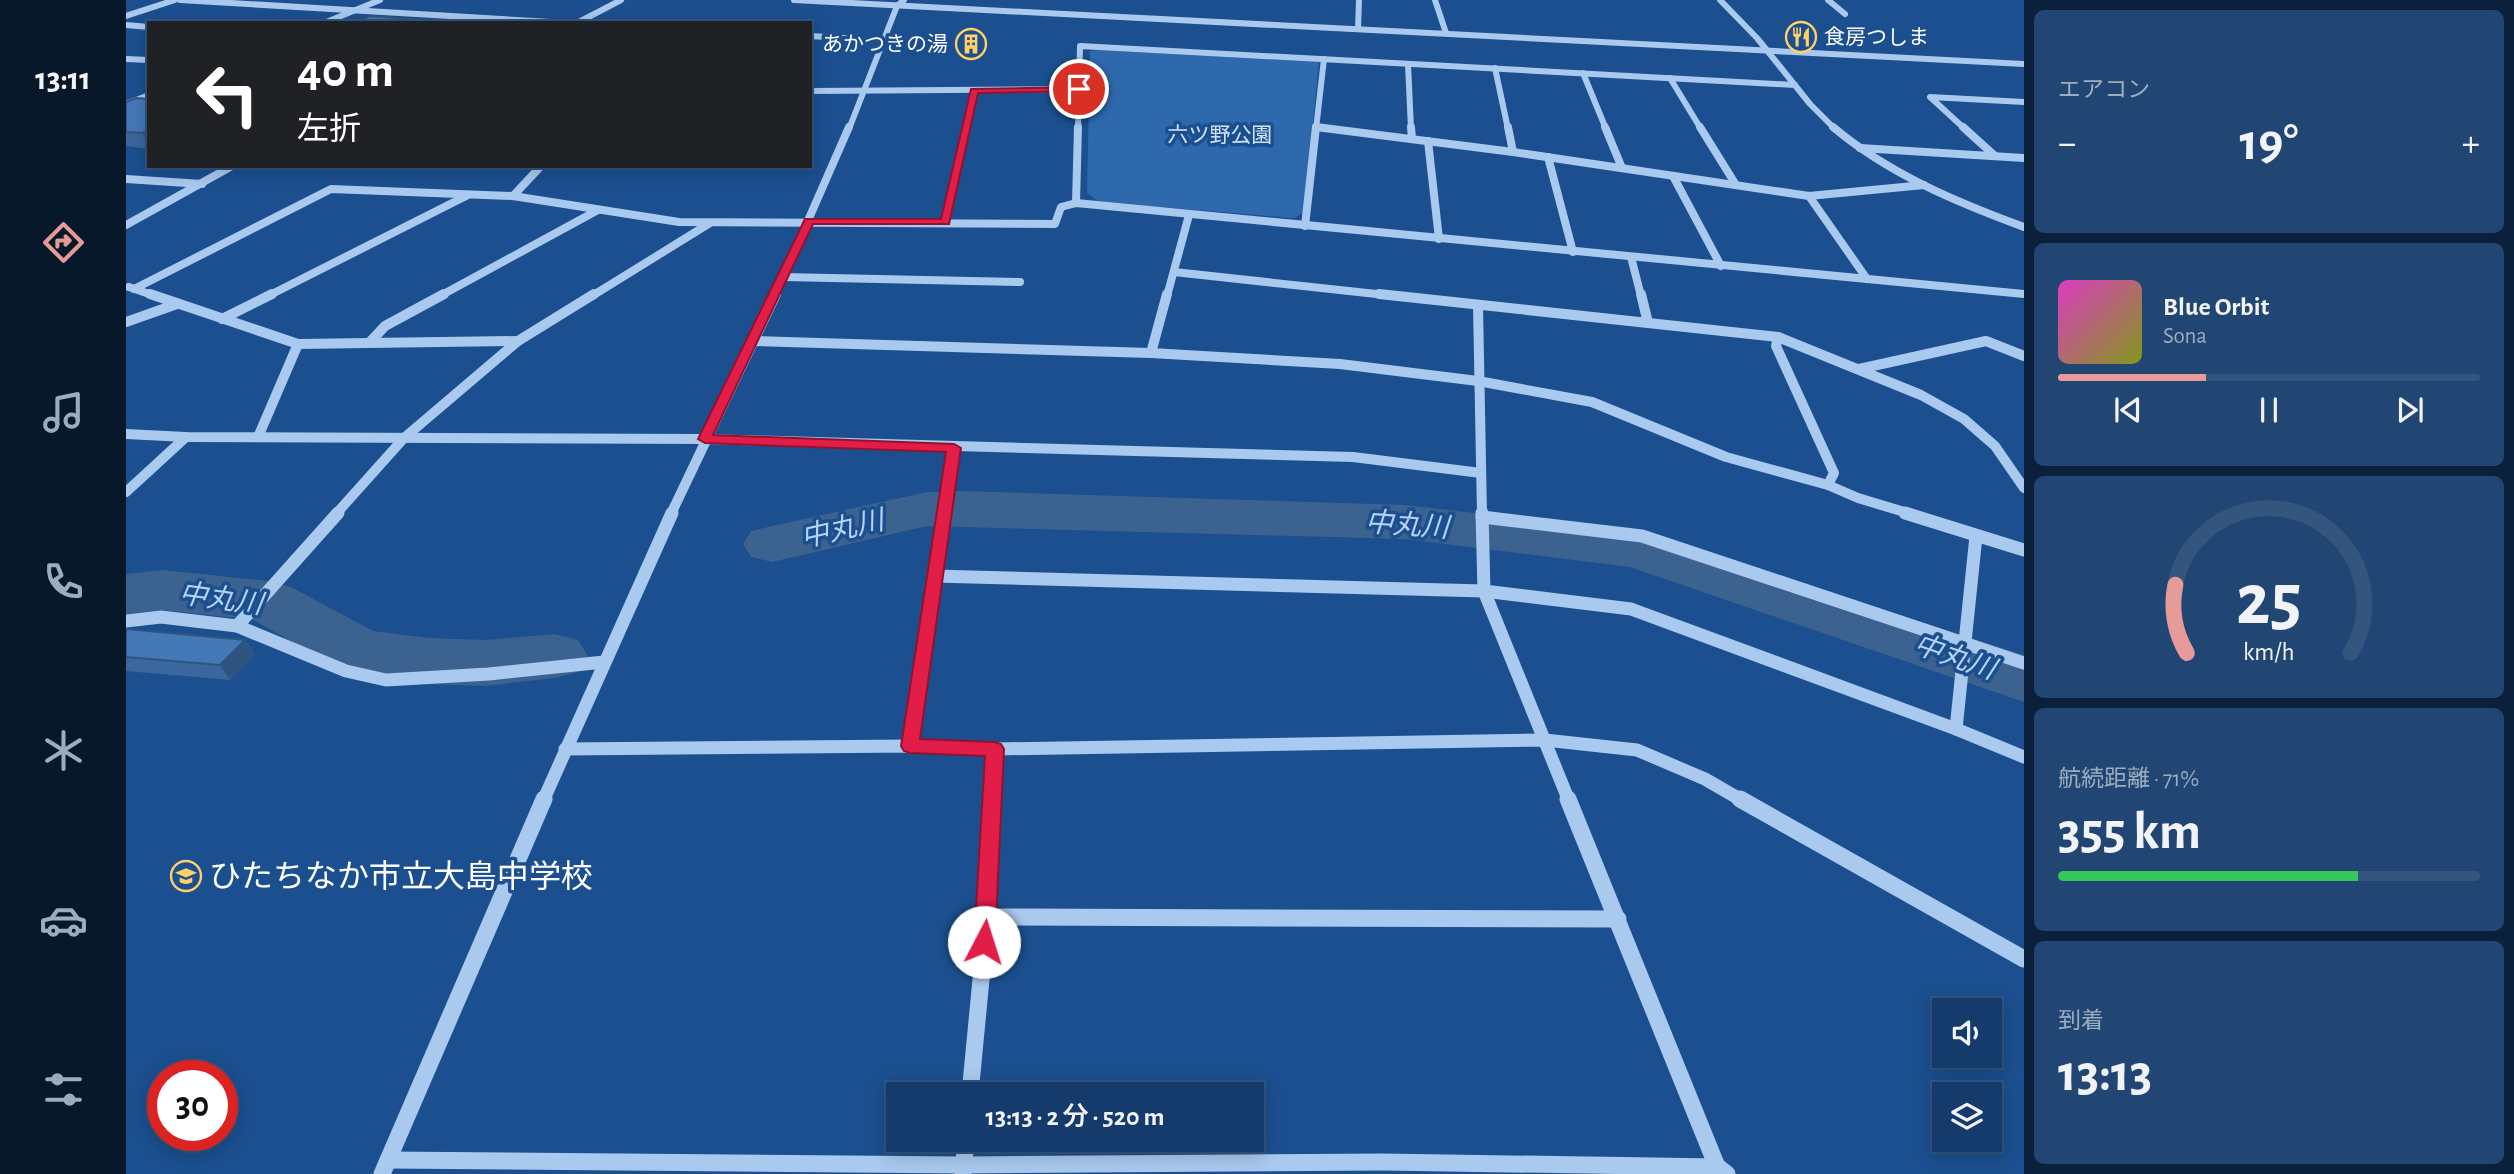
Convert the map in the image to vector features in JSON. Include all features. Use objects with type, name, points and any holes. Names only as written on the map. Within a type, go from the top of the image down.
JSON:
[{"type":"street","points":[[126,16],[175,0]]},
{"type":"street","points":[[180,0],[536,21]]},
{"type":"street","points":[[329,21],[380,0]]},
{"type":"street","points":[[581,21],[621,0]]},
{"type":"street","points":[[794,0],[901,3],[2024,64]]},
{"type":"street","points":[[1358,29],[1359,0]]},
{"type":"street","points":[[1435,0],[1446,33]]},
{"type":"street","points":[[1720,0],[1768,50],[1825,120],[1859,148],[1924,185],[2024,227]]},
{"type":"street","points":[[1828,0],[1845,14]]},
{"type":"street","points":[[901,3],[784,277],[705,439],[565,749],[385,1167],[1384,1168],[1722,1172],[1484,591],[1478,306]]},
{"type":"street","points":[[126,25],[147,27]]},
{"type":"street","points":[[812,36],[861,39]]},
{"type":"street","points":[[1076,203],[1080,46],[1795,85]]},
{"type":"street","points":[[126,59],[147,60]]},
{"type":"street","points":[[1305,226],[1324,59]]},
{"type":"street","points":[[1408,64],[1412,139]]},
{"type":"street","points":[[1495,68],[1513,152]]},
{"type":"street","points":[[1583,73],[1622,168]]},
{"type":"street","points":[[1670,78],[1736,185]]},
{"type":"street","points":[[812,91],[1079,89]]},
{"type":"street","points":[[946,222],[974,91]]},
{"type":"street","points":[[126,95],[147,96]]},
{"type":"street","points":[[126,104],[147,96]]},
{"type":"street","points":[[1995,156],[1930,97],[2024,102]]},
{"type":"street","points":[[1316,127],[1513,152],[1810,196],[1924,185]]},
{"type":"street","points":[[1428,141],[1439,239]]},
{"type":"street","points":[[1859,148],[2024,158]]},
{"type":"street","points":[[1548,157],[1573,252]]},
{"type":"street","points":[[126,225],[229,168]]},
{"type":"street","points":[[513,196],[539,168]]},
{"type":"street","points":[[1673,176],[1721,266]]},
{"type":"street","points":[[126,179],[202,184]]},
{"type":"street","points":[[130,287],[331,189],[513,196],[679,222],[1055,224],[1060,207],[1076,203],[2024,293]]},
{"type":"street","points":[[222,319],[468,195]]},
{"type":"street","points":[[1810,196],[1867,279]]},
{"type":"street","points":[[370,342],[385,326],[598,210]]},
{"type":"street","points":[[1151,353],[1189,215]]},
{"type":"street","points":[[237,626],[404,438],[518,341],[711,222]]},
{"type":"street","points":[[1631,257],[1648,323]]},
{"type":"street","points":[[1174,272],[1778,337],[1921,395],[1964,419],[1995,446],[2024,488]]},
{"type":"street","points":[[784,277],[1020,282]]},
{"type":"street","points":[[130,287],[298,344],[518,341]]},
{"type":"street","points":[[126,323],[177,304]]},
{"type":"street","points":[[1778,337],[1776,346],[1834,473],[1828,485]]},
{"type":"street","points":[[753,341],[1151,353],[1340,365],[1478,382],[1592,402],[1726,457],[1828,485],[1858,498],[2024,550]]},
{"type":"street","points":[[1859,369],[1986,341],[2024,356]]},
{"type":"street","points":[[258,437],[298,344]]},
{"type":"street","points":[[126,433],[186,437],[705,439],[1353,457],[1481,473]]},
{"type":"street","points":[[126,492],[186,437]]},
{"type":"street","points":[[910,746],[954,448]]},
{"type":"street","points":[[1483,520],[1642,536],[2024,663]]},
{"type":"street","points":[[1956,729],[1976,536]]},
{"type":"street","points":[[934,576],[1484,591],[1630,609],[1956,729],[2024,757]]},
{"type":"street","points":[[126,621],[161,617],[237,626],[346,671],[386,680],[489,674],[604,662]]},
{"type":"street","points":[[565,749],[910,746],[994,749],[1545,740],[1637,750],[1705,779],[2024,959]]},
{"type":"street","points":[[971,1082],[987,917],[994,749]]},
{"type":"street","points":[[987,917],[1618,919]]},
{"type":"green space","name":"六ツ野公園","points":[[1090,51],[1319,62],[1304,212],[1294,218],[1099,202],[1087,193]]},
{"type":"building","points":[[370,16],[441,21],[357,21]]},
{"type":"building","points":[[136,98],[147,99],[147,131],[126,132],[126,102]]},
{"type":"building","points":[[126,629],[245,640],[220,665],[126,657]]},
{"type":"waterway","name":"中丸川","points":[[772,544],[927,509],[1405,522],[1638,550],[2024,679]]},
{"type":"waterway","name":"中丸川","points":[[126,594],[163,590],[269,601],[358,651],[429,661],[485,663],[555,656]]},
{"type":"place","name":"食房つしま","points":[[1801,37]]},
{"type":"place","name":"あかつきの湯","points":[[971,44]]},
{"type":"place","name":"ひたちなか市立大島中学校","points":[[186,876]]},
{"type":"route","points":[[984,942],[994,749],[910,746],[954,448],[705,439],[809,221],[946,222],[974,91],[1079,89]]}]
